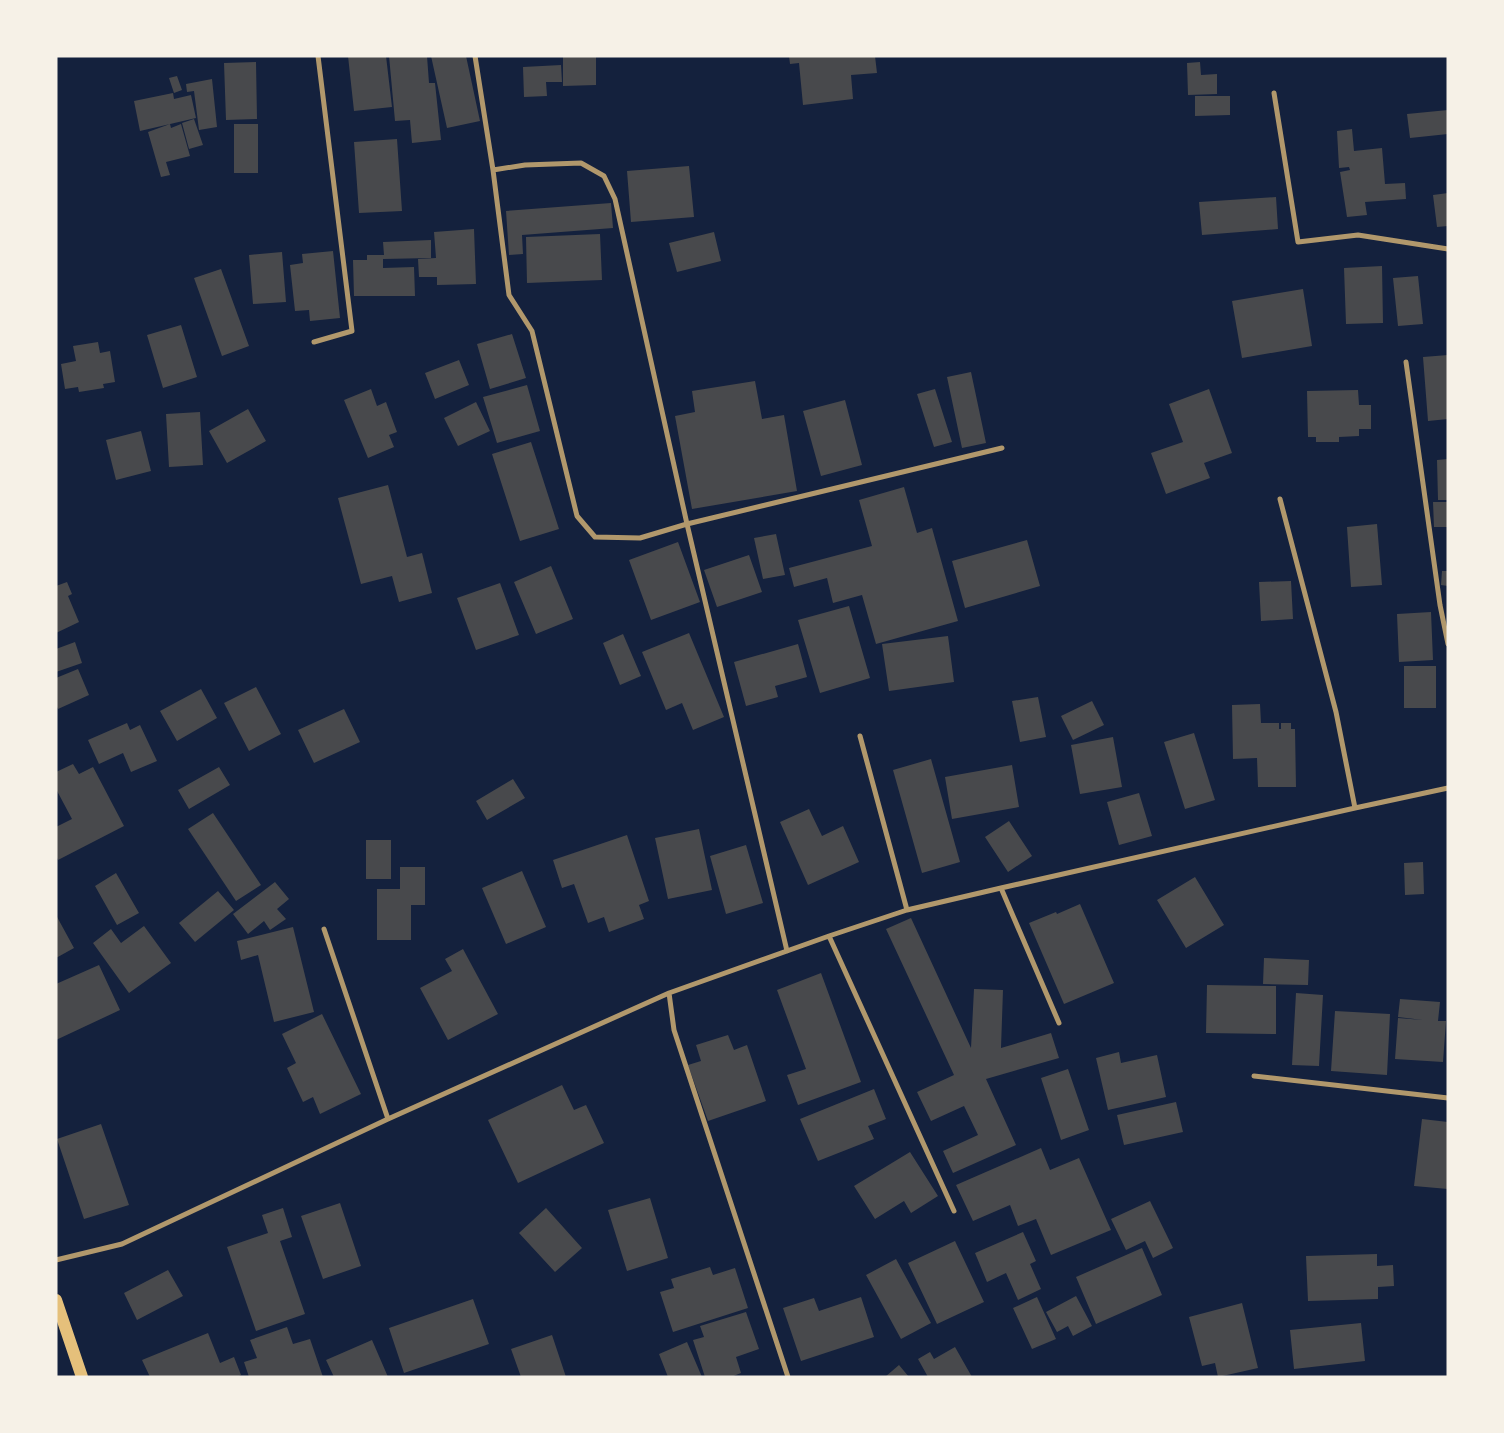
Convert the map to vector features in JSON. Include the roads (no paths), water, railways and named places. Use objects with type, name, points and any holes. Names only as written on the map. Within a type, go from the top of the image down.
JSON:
[{"type":"main road","points":[[56,1300],[82,1377]]},
{"type":"street","points":[[314,342],[352,331],[318,56]]},
{"type":"street","points":[[474,56],[493,170],[509,295],[532,330],[577,516],[595,537],[640,538],[687,524],[1002,448]]},
{"type":"street","points":[[1274,93],[1298,242],[1358,235],[1448,249]]},
{"type":"street","points":[[493,170],[525,165],[581,163],[604,176],[615,199],[687,524],[787,951]]},
{"type":"street","points":[[1406,362],[1440,605],[1448,644]]},
{"type":"street","points":[[1280,499],[1336,712],[1355,808]]},
{"type":"street","points":[[860,736],[907,910]]},
{"type":"street","points":[[56,1260],[122,1244],[388,1119],[669,993],[829,936],[907,910],[1448,788]]},
{"type":"street","points":[[1001,888],[1059,1023]]},
{"type":"street","points":[[324,929],[388,1119]]},
{"type":"street","points":[[829,936],[954,1211]]},
{"type":"street","points":[[669,993],[674,1030],[788,1377]]},
{"type":"street","points":[[1254,1076],[1448,1098]]}]
